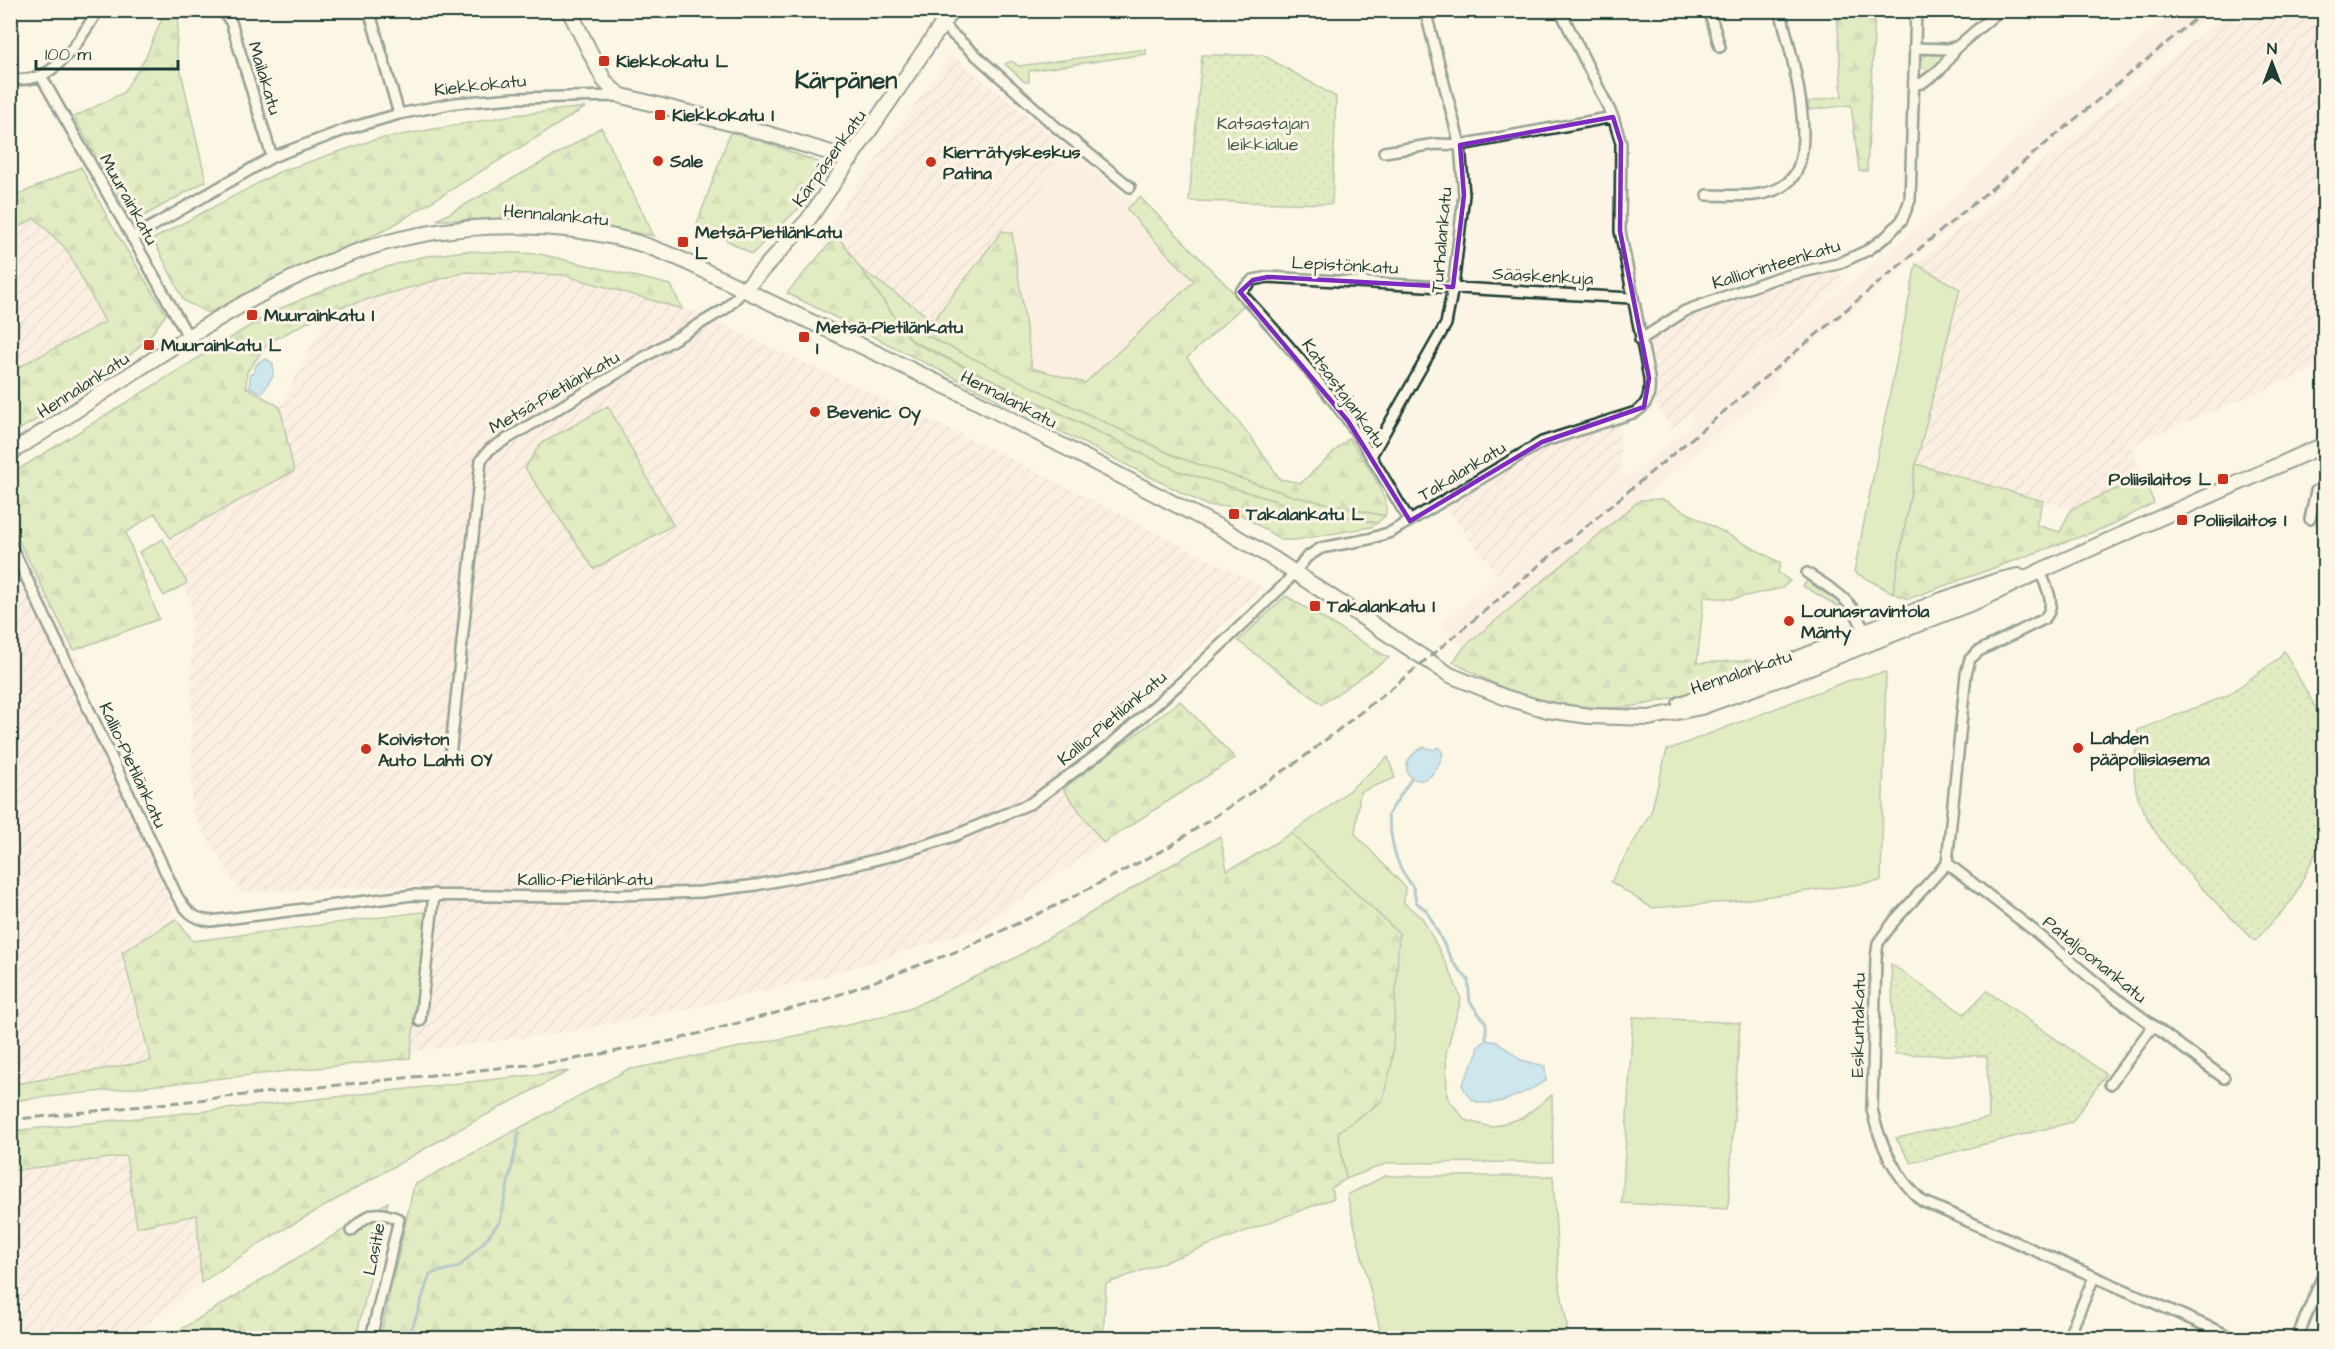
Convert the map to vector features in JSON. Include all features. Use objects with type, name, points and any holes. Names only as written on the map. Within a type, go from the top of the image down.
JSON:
[{"type":"street","points":[[10,80],[41,76],[67,54],[98,10]]},
{"type":"street","name":"Mailakatu","points":[[222,10],[231,22],[272,157]]},
{"type":"street","points":[[369,10],[399,114]]},
{"type":"street","points":[[569,10],[604,80],[622,96]]},
{"type":"street","points":[[931,10],[942,23],[1056,128],[1130,187]]},
{"type":"street","name":"Kärpäsenkatu","points":[[745,289],[808,220],[952,10]]},
{"type":"street","name":"Turhalankatu","points":[[1371,456],[1446,324],[1454,287],[1464,195],[1460,145],[1425,10]]},
{"type":"street","points":[[1560,10],[1612,117],[1621,142],[1620,231],[1640,340]]},
{"type":"street","points":[[1709,10],[1720,47]]},
{"type":"street","points":[[1707,195],[1767,193],[1786,185],[1796,175],[1804,141],[1802,107],[1799,84],[1780,10]]},
{"type":"street","name":"Kalliorinteenkatu","points":[[1640,340],[1685,311],[1776,278],[1838,264],[1868,250],[1887,236],[1902,220],[1910,200],[1916,10]]},
{"type":"street","points":[[1914,86],[1941,69],[1958,46],[2000,10]]},
{"type":"street","points":[[1914,48],[1947,49],[1958,46]]},
{"type":"street","name":"Muurainkatu","points":[[41,76],[189,338]]},
{"type":"street","name":"Kiekkokatu","points":[[132,237],[272,157],[347,129],[399,114],[455,103],[514,98],[622,96],[745,127],[851,159]]},
{"type":"street","points":[[1384,152],[1437,144],[1460,145],[1612,117]]},
{"type":"street","name":"Hennalankatu","points":[[10,453],[251,300],[306,272],[351,254],[395,241],[439,232],[492,227],[544,228],[632,241],[678,258],[745,289],[970,398],[1224,529],[1294,572],[1450,675],[1504,697],[1547,710],[1589,717],[1616,717],[1675,705],[1718,691],[1866,637],[1996,581],[2040,571],[2325,445]]},
{"type":"street","name":"Lepistönkatu","points":[[1240,292],[1253,280],[1268,277],[1454,287]]},
{"type":"street","name":"Sääskenkuja","points":[[1454,287],[1631,298]]},
{"type":"street","name":"Metsä-Pietilänkatu","points":[[450,757],[481,460],[490,448],[725,309],[745,289]]},
{"type":"street","name":"Katsastajankatu","points":[[1240,292],[1300,357],[1348,421],[1410,521]]},
{"type":"street","name":"Takalankatu","points":[[1294,572],[1308,557],[1321,548],[1369,539],[1391,532],[1542,442],[1636,412],[1644,407],[1648,399],[1649,378],[1640,340]]},
{"type":"street","points":[[2310,519],[2316,490],[2325,492]]},
{"type":"street","name":"Kallio-Pietilänkatu","points":[[10,543],[177,896],[185,909],[194,917],[211,921],[434,894],[568,897],[700,892],[756,885],[834,870],[954,836],[1031,802],[1108,747],[1187,677],[1294,572]]},
{"type":"street","points":[[1947,863],[1966,674],[1970,659],[1979,651],[2044,619],[2049,614],[2052,607],[2040,571]]},
{"type":"street","points":[[1807,573],[1847,599],[1861,620],[1866,637]]},
{"type":"street","name":"Pataljoonankatu","points":[[1947,863],[2032,929],[2105,990],[2224,1078]]},
{"type":"street","name":"Esikuntakatu","points":[[1947,863],[1895,920],[1878,943],[1875,958],[1872,1109],[1876,1127],[1898,1175],[1922,1201],[2234,1338]]},
{"type":"street","points":[[420,1021],[434,894]]},
{"type":"street","points":[[2110,1083],[2153,1026]]},
{"type":"street","name":"Lasitie","points":[[351,1231],[364,1217],[373,1214],[382,1212],[399,1219],[371,1338]]},
{"type":"street","points":[[2297,1338],[2325,1273]]},
{"type":"street","points":[[2068,1338],[2094,1277]]},
{"type":"highlighted area","points":[[1613,117],[1621,143],[1620,231],[1649,378],[1644,407],[1542,442],[1410,521],[1348,421],[1240,292],[1253,280],[1268,277],[1453,287],[1464,195],[1460,145]]},
{"type":"shaded area","points":[[2176,10],[2213,11],[1775,374],[1777,386],[1464,647],[1439,625],[1621,477],[1629,477],[1691,425],[1693,411],[1938,212],[2055,104],[2121,56]]},
{"type":"shaded area","points":[[2230,11],[2324,11],[2324,365],[2131,445],[2143,477],[2071,509],[1916,464],[1960,289],[1916,264]]},
{"type":"shaded area","points":[[951,54],[1069,150],[1012,233],[1001,231],[934,321],[861,269],[829,225]]},
{"type":"shaded area","points":[[1069,150],[1133,203],[1127,209],[1195,281],[1085,383],[1032,369],[1012,233]]},
{"type":"shaded area","points":[[35,218],[67,250],[105,322],[11,371],[11,231]]},
{"type":"shaded area","points":[[1836,270],[1845,281],[1671,429],[1654,402],[1656,375],[1650,343],[1688,316],[1778,284]]},
{"type":"shaded area","points":[[464,271],[564,275],[695,312],[990,448],[1263,587],[1111,729],[1053,777],[1103,843],[977,929],[830,975],[692,1008],[559,1033],[412,1051],[432,885],[240,892],[192,812],[191,604],[162,543],[294,471],[280,407],[330,310]]},
{"type":"shaded area","points":[[1619,423],[1621,477],[1498,575],[1444,506],[1543,448]]},
{"type":"shaded area","points":[[10,528],[74,650],[176,919],[122,952],[151,1061],[11,1086]]},
{"type":"shaded area","points":[[126,1155],[197,1215],[201,1283],[128,1338],[11,1338],[10,1172]]},
{"type":"green space","points":[[165,11],[179,11],[176,50],[206,181],[133,222],[74,117],[123,93],[145,59]]},
{"type":"green space","points":[[1837,11],[1875,11],[1867,171],[1859,171],[1851,105],[1809,110],[1808,102],[1842,96]]},
{"type":"green space","points":[[1146,49],[1146,54],[1029,71],[1029,82],[1025,82],[1005,64],[1011,61],[1019,66]]},
{"type":"green space","points":[[1937,53],[1943,57],[1930,70],[1922,68],[1920,61],[1923,57]]},
{"type":"green space","name":"Katsastajan leikkialue","points":[[1202,55],[1263,55],[1336,97],[1332,204],[1189,201]]},
{"type":"green space","points":[[586,107],[387,229],[208,313],[184,301],[153,239],[279,172],[373,140],[513,115]]},
{"type":"green space","points":[[601,127],[654,236],[554,218],[437,220],[568,148]]},
{"type":"green space","points":[[731,130],[818,162],[809,198],[752,254],[697,224]]},
{"type":"green space","points":[[81,167],[111,224],[166,314],[152,333],[116,367],[11,435],[11,371],[105,322],[67,250],[35,218],[11,231],[11,196]]},
{"type":"green space","points":[[1140,197],[1245,304],[1187,358],[1251,437],[1280,479],[1301,483],[1349,438],[1380,488],[1386,508],[1385,516],[1293,496],[1177,457],[923,334],[1002,231],[1012,233],[1032,368],[1085,383],[1194,281],[1127,209]]},
{"type":"green space","points":[[837,235],[912,342],[1176,470],[1294,507],[1377,523],[1371,527],[1296,540],[1282,540],[1227,506],[1208,506],[787,293]]},
{"type":"green space","points":[[465,251],[540,254],[671,285],[682,309],[564,275],[466,272],[330,310],[268,343],[247,372],[246,387],[280,407],[294,471],[170,538],[155,513],[126,533],[159,619],[74,650],[11,525],[11,474],[272,312],[362,274],[421,257]]},
{"type":"green space","points":[[1916,264],[1960,289],[1916,464],[1893,593],[1854,572]]},
{"type":"green space","points":[[861,269],[934,321],[924,334],[1177,457],[1293,496],[1385,516],[1377,523],[1292,506],[1176,470],[911,340]]},
{"type":"green space","points":[[608,406],[673,525],[594,569],[525,468],[540,444]]},
{"type":"green space","points":[[1916,464],[2043,501],[2036,525],[2060,532],[2071,509],[2143,477],[2154,503],[2107,527],[1908,599],[1893,593]]},
{"type":"green space","points":[[1662,499],[1781,563],[1778,572],[1790,581],[1782,588],[1732,599],[1704,597],[1697,663],[1754,660],[1757,667],[1675,697],[1642,705],[1610,708],[1565,704],[1521,694],[1493,683],[1453,662],[1464,647],[1640,500]]},
{"type":"green space","points":[[163,539],[187,583],[164,596],[139,552]]},
{"type":"green space","points":[[1807,581],[1841,604],[1839,607],[1803,586]]},
{"type":"green space","points":[[1286,596],[1389,658],[1322,704],[1238,641]]},
{"type":"green space","points":[[2284,651],[2324,723],[2324,836],[2293,899],[2255,941],[2204,891],[2154,829],[2143,809],[2136,789],[2135,752],[2138,730],[2228,695],[2279,658]]},
{"type":"green space","points":[[1886,672],[1881,881],[1727,902],[1652,908],[1611,882],[1651,812],[1667,750],[1847,681]]},
{"type":"green space","points":[[1180,701],[1235,758],[1103,843],[1063,789]]},
{"type":"green space","points":[[1388,757],[1395,778],[1360,792],[1355,834],[1405,887],[1404,903],[1423,919],[1451,973],[1461,999],[1446,1053],[1447,1097],[1465,1120],[1491,1127],[1522,1118],[1552,1095],[1553,1162],[1388,1163],[1346,1179],[1338,1132],[1382,1101],[1399,933],[1291,833],[1328,808]]},
{"type":"green space","points":[[1291,833],[1399,933],[1392,1064],[1382,1101],[1338,1132],[1346,1179],[1331,1188],[1334,1198],[1106,1284],[1103,1338],[380,1338],[414,1185],[627,1070],[853,1024],[909,1009],[1015,958],[1220,836],[1227,870]]},
{"type":"green space","points":[[429,911],[410,1058],[11,1101],[10,1085],[151,1061],[122,952],[176,919],[193,941]]},
{"type":"green space","points":[[1891,964],[1964,1014],[1987,991],[2106,1074],[2072,1122],[1911,1163],[1896,1138],[1989,1118],[1987,1056],[1895,1054]]},
{"type":"green space","points":[[1633,1017],[1740,1023],[1728,1209],[1622,1203]]},
{"type":"green space","points":[[569,1071],[456,1131],[267,1239],[201,1283],[197,1215],[137,1227],[126,1156],[11,1171],[11,1131]]},
{"type":"green space","points":[[1385,1176],[1553,1176],[1559,1283],[1567,1324],[1567,1338],[1382,1338],[1347,1195]]},
{"type":"green space","points":[[388,1202],[356,1338],[167,1338]]},
{"type":"water","points":[[266,359],[273,363],[273,376],[261,393],[250,387],[250,374],[254,373],[257,364]]},
{"type":"water","points":[[1424,747],[1434,750],[1438,747],[1443,753],[1436,769],[1428,778],[1419,780],[1412,778],[1407,764],[1412,755]]},
{"type":"water","points":[[1486,1040],[1498,1042],[1521,1060],[1545,1066],[1546,1081],[1500,1101],[1481,1103],[1473,1100],[1462,1085],[1478,1052],[1477,1048]]},
{"type":"waterway","points":[[1411,779],[1388,815],[1395,852],[1413,888],[1416,902],[1427,911],[1453,962],[1468,980],[1470,1002],[1486,1023],[1486,1040]]},
{"type":"waterway","points":[[409,1338],[430,1274],[459,1267],[483,1243],[500,1221],[519,1133]]},
{"type":"railway","points":[[10,1120],[564,1061],[671,1041],[824,1000],[963,949],[1059,904],[1167,848],[1300,760],[1398,683],[2206,10]]},
{"type":"place","name":"Kiekkokatu L","points":[[604,61]]},
{"type":"place","name":"Kiekkokatu I","points":[[660,115]]},
{"type":"place","name":"Sale","points":[[658,161]]},
{"type":"place","name":"Kierrätyskeskus Patina","points":[[931,162]]},
{"type":"place","name":"Metsä-Pietilänkatu L","points":[[683,242]]},
{"type":"place","name":"Muurainkatu I","points":[[252,315]]},
{"type":"place","name":"Metsä-Pietilänkatu I","points":[[804,337]]},
{"type":"place","name":"Muurainkatu L","points":[[149,345]]},
{"type":"place","name":"Bevenic Oy","points":[[815,412]]},
{"type":"place","name":"Poliisilaitos L","points":[[2223,479]]},
{"type":"place","name":"Takalankatu L","points":[[1234,514]]},
{"type":"place","name":"Poliisilaitos I","points":[[2182,520]]},
{"type":"place","name":"Takalankatu I","points":[[1315,606]]},
{"type":"place","name":"Lounasravintola Mänty","points":[[1789,621]]},
{"type":"place","name":"Lahden pääpoliisiasema","points":[[2078,748]]},
{"type":"place","name":"Koiviston Auto Lahti OY","points":[[366,749]]},
{"type":"district","name":"Kärpänen","points":[[846,80]]}]
